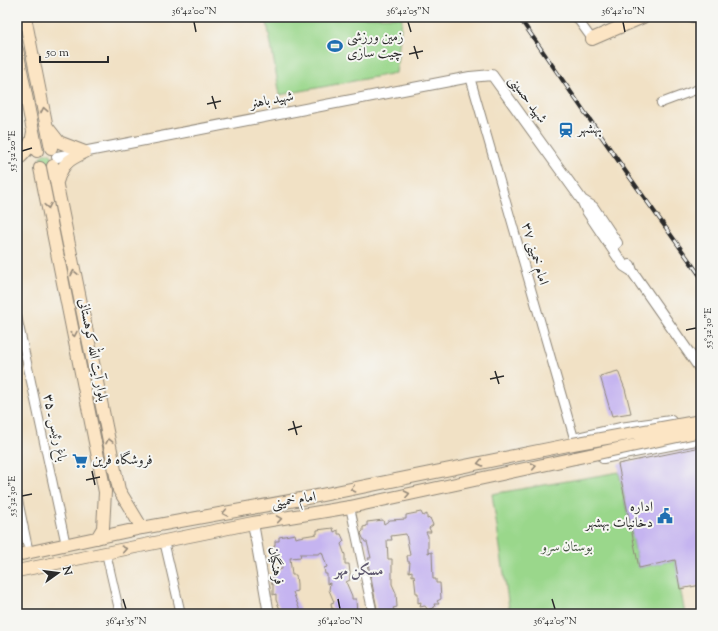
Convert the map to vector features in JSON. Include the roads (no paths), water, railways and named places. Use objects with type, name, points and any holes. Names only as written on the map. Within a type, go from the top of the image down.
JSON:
[{"type":"main road","name":"بلوار آیت الله کوهستانی","points":[[25,17],[54,157],[56,185],[119,490],[142,528]]},
{"type":"main road","points":[[592,39],[643,17]]},
{"type":"main road","name":"بلوار آیت الله کوهستانی","points":[[17,50],[105,492],[102,528],[97,538]]},
{"type":"main road","points":[[47,126],[59,142],[85,152]]},
{"type":"main road","points":[[17,160],[24,154],[29,145],[33,129]]},
{"type":"main road","points":[[44,147],[54,157],[47,169],[38,159],[44,147]]},
{"type":"main road","points":[[56,185],[61,170],[65,164],[69,160],[85,152]]},
{"type":"main road","points":[[17,160],[38,159]]},
{"type":"main road","name":"امام خمینی","points":[[17,555],[142,528],[312,497],[570,443],[699,418]]},
{"type":"main road","name":"امام خمینی","points":[[17,571],[253,523],[350,507],[571,458],[699,437]]},
{"type":"main road","points":[[105,492],[108,497],[113,498],[118,496],[119,490]]},
{"type":"main road","points":[[312,497],[315,513]]},
{"type":"street","points":[[576,17],[592,39]]},
{"type":"street","name":"شهید باهنر","points":[[54,157],[470,77],[492,75]]},
{"type":"street","name":"شهید حسینی","points":[[492,75],[582,200],[592,207],[629,261],[632,271],[701,370]]},
{"type":"street","name":"امام خمینی ۳۷","points":[[470,77],[570,443]]},
{"type":"street","points":[[661,104],[701,88]]},
{"type":"street","name":"باغ رئیس ـ ۳۵","points":[[17,316],[66,545]]},
{"type":"street","points":[[699,418],[699,437]]},
{"type":"street","points":[[17,495],[29,553]]},
{"type":"street","points":[[350,507],[372,614]]},
{"type":"street","name":"فرهنگیان","points":[[253,523],[269,614]]},
{"type":"street","points":[[164,541],[181,614]]},
{"type":"street","points":[[106,553],[120,614]]},
{"type":"railway","points":[[519,17],[626,172],[701,277]]},
{"type":"place","name":"زمین ورزشی چیت سازی","points":[[335,46]]},
{"type":"place","name":"بهشهر","points":[[566,130]]},
{"type":"place","name":"فروشگاه فرین","points":[[80,461]]},
{"type":"place","name":"اداره دخانیات بهشهر","points":[[665,516]]},
{"type":"district","name":"مسکن مهر","points":[[359,571]]},
{"type":"park label","name":"بوستان سرو","points":[[567,548]]}]
